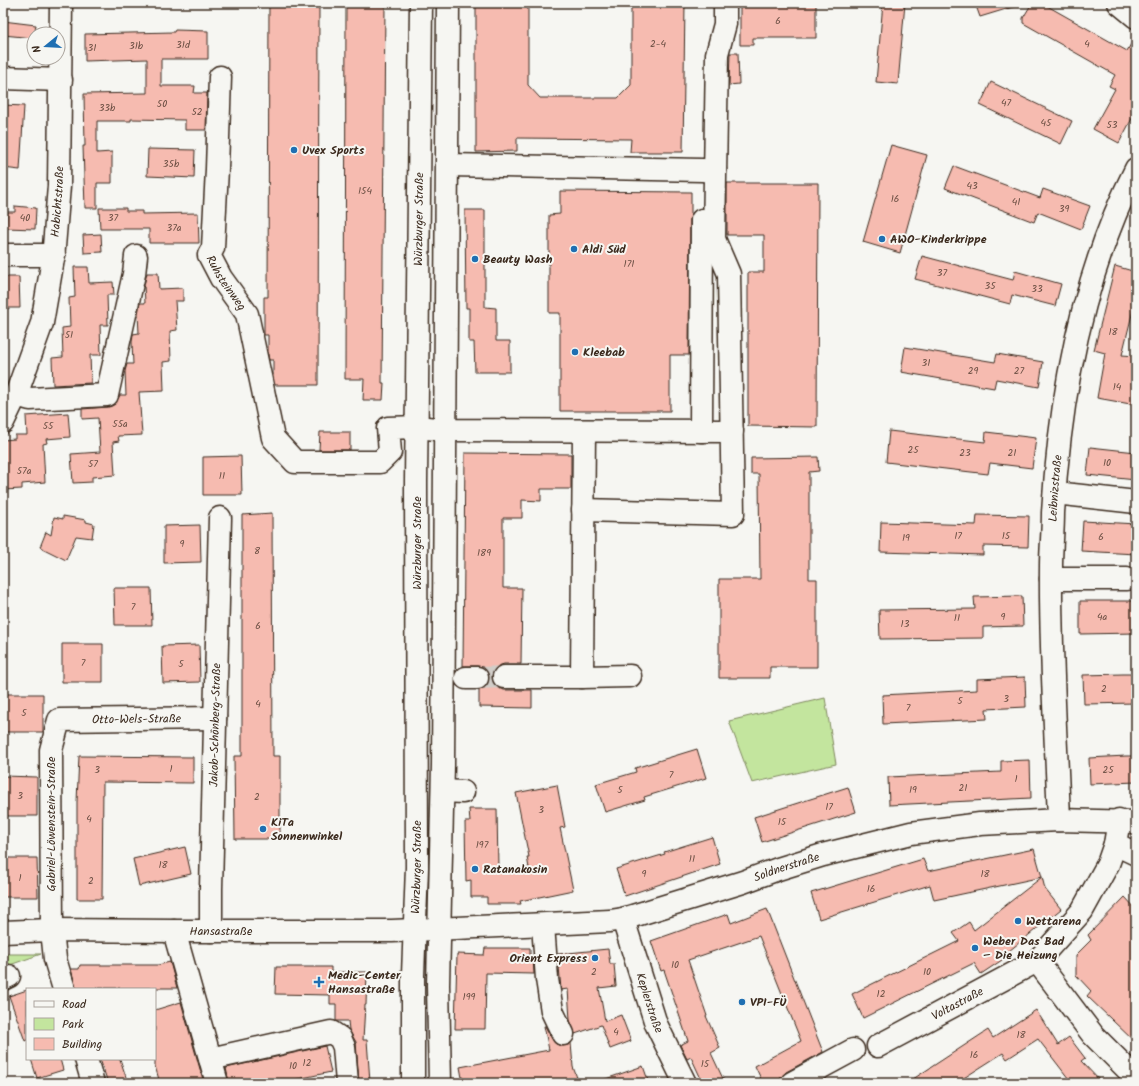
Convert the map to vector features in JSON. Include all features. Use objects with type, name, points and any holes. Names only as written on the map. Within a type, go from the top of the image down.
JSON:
[{"type":"street","name":"Habichtstraße","points":[[3,422],[16,394],[42,324],[54,255],[60,186],[61,3]]},
{"type":"street","name":"Würzburger Straße","points":[[413,1083],[413,975],[417,867],[417,427],[421,3]]},
{"type":"street","name":"Würzburger Straße","points":[[440,1083],[438,992],[440,928],[453,791],[446,430],[448,3]]},
{"type":"street","points":[[701,431],[709,170],[717,54],[725,24],[725,3]]},
{"type":"street","points":[[1119,3],[1136,17]]},
{"type":"street","name":"Ruhsteinweg","points":[[220,77],[213,248],[209,255],[221,278],[247,314],[273,438],[295,462],[380,462],[390,452],[388,428],[417,427]]},
{"type":"street","points":[[3,78],[61,80]]},
{"type":"street","points":[[448,165],[709,170]]},
{"type":"street","name":"Leibnizstraße","points":[[1059,820],[1052,649],[1051,579],[1054,493],[1064,406],[1071,360],[1097,261],[1116,210],[1136,169]]},
{"type":"street","points":[[583,510],[732,514],[732,431],[728,274],[714,240],[709,170]]},
{"type":"street","points":[[3,255],[54,255]]},
{"type":"street","points":[[16,394],[30,399],[107,395],[134,274],[136,256]]},
{"type":"street","points":[[417,427],[446,430],[732,431]]},
{"type":"street","points":[[582,677],[584,431]]},
{"type":"street","points":[[1054,493],[1136,502]]},
{"type":"street","name":"Jakob-Schönberg-Straße","points":[[211,931],[220,518]]},
{"type":"street","points":[[1051,579],[1127,579]]},
{"type":"street","points":[[504,677],[630,676]]},
{"type":"street","name":"Otto-Wels-Straße","points":[[59,720],[215,718]]},
{"type":"street","name":"Gabriel-Löwenstein-Straße","points":[[59,720],[51,750],[52,930],[55,959],[64,988]]},
{"type":"street","name":"Soldnerstraße","points":[[440,928],[543,925],[623,919],[743,882],[823,855],[912,833],[980,824],[1059,820],[1128,821]]},
{"type":"street","name":"Voltastraße","points":[[878,1046],[1037,961],[1082,911],[1108,864],[1115,844],[1128,821]]},
{"type":"street","points":[[1115,844],[1136,854]]},
{"type":"street","name":"Keplerstraße","points":[[623,919],[656,1024],[685,1083]]},
{"type":"street","points":[[543,925],[547,979],[552,1011],[563,1034]]},
{"type":"street","name":"Hansastraße","points":[[3,932],[52,930],[415,930],[440,928]]},
{"type":"street","points":[[174,931],[217,1083]]},
{"type":"street","points":[[1037,961],[1093,1034],[1136,1078]]},
{"type":"street","points":[[210,1059],[331,1032],[340,1038],[344,1047],[346,1083]]},
{"type":"street","points":[[792,1083],[853,1050]]},
{"type":"street","points":[[86,1060],[93,1083]]},
{"type":"green space","points":[[825,698],[836,764],[752,783],[729,721]]},
{"type":"green space","points":[[3,954],[41,954],[7,966],[3,958]]},
{"type":"building","name":"Uvex Sports","points":[[269,3],[319,3],[318,385],[275,385],[273,376],[273,360],[269,360],[268,355],[268,335],[264,335],[264,297],[268,297]]},
{"type":"building","points":[[346,3],[385,3],[383,400],[363,400],[364,379],[345,379]]},
{"type":"building","points":[[476,3],[528,3],[528,85],[540,98],[618,98],[631,85],[631,3],[685,3],[683,152],[630,152],[631,139],[517,138],[517,151],[476,152]]},
{"type":"building","points":[[740,3],[816,3],[816,38],[753,38],[753,45],[740,45]]},
{"type":"building","points":[[883,3],[905,3],[898,84],[876,82]]},
{"type":"building","points":[[975,3],[1016,3],[1016,6],[980,17]]},
{"type":"building","points":[[1032,3],[1042,3],[1127,51],[1136,35],[1136,111],[1119,143],[1093,129],[1115,89],[1109,86],[1115,75],[1023,23],[1023,18]]},
{"type":"building","points":[[3,21],[36,25],[26,26],[26,37],[3,35]]},
{"type":"building","points":[[175,30],[208,31],[208,59],[161,59],[161,86],[195,86],[194,93],[207,93],[206,130],[185,130],[185,120],[131,119],[131,121],[97,121],[97,153],[112,152],[112,183],[97,183],[97,208],[85,208],[83,146],[85,146],[84,94],[147,93],[147,59],[85,61],[85,34],[174,32]]},
{"type":"building","points":[[730,53],[738,53],[739,84],[729,85]]},
{"type":"building","points":[[991,82],[1072,121],[1061,144],[980,105]]},
{"type":"building","points":[[3,105],[24,106],[20,170],[3,168]]},
{"type":"building","points":[[891,145],[927,155],[900,253],[863,242]]},
{"type":"building","points":[[148,149],[195,150],[194,178],[147,176]]},
{"type":"building","points":[[954,166],[1040,198],[1043,189],[1090,206],[1081,229],[1038,212],[1034,222],[945,188]]},
{"type":"building","points":[[727,183],[818,183],[817,427],[748,426],[748,272],[764,272],[764,235],[727,235]]},
{"type":"building","points":[[560,191],[691,192],[689,355],[670,355],[670,411],[560,411],[560,313],[549,313],[549,215],[560,214]]},
{"type":"building","points":[[15,206],[36,208],[35,229],[6,228],[7,212],[15,212]]},
{"type":"building","points":[[99,208],[126,208],[126,211],[142,211],[142,214],[198,213],[199,243],[149,243],[149,229],[100,229]]},
{"type":"building","points":[[465,210],[485,210],[485,307],[496,308],[496,341],[510,341],[510,372],[475,372],[474,342],[469,342],[469,308],[466,308]]},
{"type":"building","points":[[101,234],[102,252],[84,253],[83,235]]},
{"type":"building","points":[[922,256],[1013,280],[1015,271],[1061,284],[1055,306],[1012,295],[1010,304],[915,279]]},
{"type":"building","points":[[1115,266],[1136,272],[1136,298],[1122,355],[1136,356],[1136,405],[1097,398],[1105,353],[1094,350]]},
{"type":"building","points":[[74,267],[88,267],[89,283],[113,282],[114,295],[107,295],[108,325],[100,325],[101,355],[90,355],[91,383],[53,385],[52,358],[63,357],[62,328],[70,327],[69,298],[75,297]]},
{"type":"building","points":[[147,273],[158,273],[159,289],[183,288],[183,301],[175,301],[177,330],[170,331],[171,361],[163,362],[164,391],[139,392],[142,435],[118,436],[119,441],[113,442],[115,475],[92,477],[92,482],[73,483],[71,454],[100,452],[98,418],[82,419],[82,409],[108,407],[115,404],[120,395],[126,395],[125,371],[127,364],[133,364],[133,334],[139,333],[138,314],[140,303],[145,303],[144,285]]},
{"type":"building","points":[[3,277],[19,277],[20,308],[3,308]]},
{"type":"building","points":[[905,347],[995,362],[997,354],[1043,362],[1039,387],[996,379],[994,388],[901,372]]},
{"type":"building","points":[[68,413],[70,437],[46,439],[47,443],[43,444],[45,482],[22,484],[22,489],[3,490],[3,440],[15,439],[15,435],[27,435],[26,416]]},
{"type":"building","points":[[889,431],[985,442],[986,432],[1036,438],[1032,468],[990,463],[988,474],[886,462]]},
{"type":"building","points":[[320,432],[350,432],[350,450],[319,450]]},
{"type":"building","points":[[1090,447],[1136,452],[1136,480],[1087,475]]},
{"type":"building","points":[[465,453],[571,454],[571,489],[541,489],[541,501],[522,500],[522,518],[503,518],[503,588],[522,588],[521,664],[504,664],[498,666],[493,671],[493,684],[504,690],[532,690],[532,708],[479,707],[479,690],[484,689],[488,684],[488,672],[484,667],[463,666]]},
{"type":"building","points":[[241,456],[242,495],[203,495],[203,457]]},
{"type":"building","points":[[818,457],[819,471],[809,472],[809,579],[817,579],[817,667],[770,667],[770,678],[719,678],[719,579],[760,579],[759,474],[751,474],[751,458]]},
{"type":"building","points":[[272,513],[273,756],[280,756],[280,839],[235,839],[234,756],[242,756],[242,515]]},
{"type":"building","points":[[977,515],[1029,516],[1028,547],[983,546],[983,555],[880,552],[881,522],[976,525]]},
{"type":"building","points":[[63,516],[86,520],[86,522],[94,524],[92,538],[76,536],[66,560],[40,547],[46,532],[51,535],[54,517],[63,519]]},
{"type":"building","points":[[1083,521],[1136,524],[1136,554],[1081,551]]},
{"type":"building","points":[[200,525],[201,562],[164,563],[164,526]]},
{"type":"building","points":[[114,588],[151,588],[152,625],[115,625]]},
{"type":"building","points":[[1022,596],[1023,626],[983,627],[983,638],[880,639],[879,610],[975,609],[974,597]]},
{"type":"building","points":[[1080,601],[1136,601],[1136,633],[1080,634]]},
{"type":"building","points":[[62,644],[103,644],[103,682],[62,682]]},
{"type":"building","points":[[199,645],[200,682],[163,683],[162,646]]},
{"type":"building","points":[[1136,674],[1136,703],[1084,704],[1083,675]]},
{"type":"building","points":[[1025,677],[1026,707],[986,709],[987,719],[883,724],[882,695],[977,690],[977,679]]},
{"type":"building","points":[[4,694],[43,694],[43,732],[4,732]]},
{"type":"building","points":[[697,749],[706,778],[644,797],[645,800],[605,812],[596,784],[636,772],[635,768]]},
{"type":"building","points":[[79,756],[193,757],[193,783],[103,782],[102,899],[77,899],[77,802]]},
{"type":"building","points":[[1136,756],[1136,782],[1090,784],[1089,758]]},
{"type":"building","points":[[1030,760],[1031,798],[889,805],[888,777],[1001,772],[1001,761]]},
{"type":"building","points":[[3,776],[37,777],[37,816],[3,816]]},
{"type":"building","points":[[557,785],[565,827],[560,828],[573,890],[520,901],[521,904],[487,904],[487,897],[471,897],[471,880],[466,881],[465,822],[470,822],[469,809],[497,809],[498,869],[529,868],[527,857],[529,857],[516,793]]},
{"type":"building","points":[[848,787],[856,812],[762,842],[754,817]]},
{"type":"building","points":[[712,837],[720,864],[625,896],[616,869],[665,854],[664,852]]},
{"type":"building","points":[[185,847],[191,874],[139,886],[133,859]]},
{"type":"building","points":[[1034,849],[1042,877],[934,900],[930,885],[819,919],[811,893],[923,859],[928,871]]},
{"type":"building","points":[[3,858],[37,858],[38,897],[3,897]]},
{"type":"building","points":[[1042,877],[1045,889],[1061,909],[1009,951],[1011,954],[981,974],[974,963],[863,1018],[852,994],[959,941],[953,933],[969,922],[974,930]]},
{"type":"building","points":[[1125,897],[1136,909],[1136,1043],[1087,996],[1091,991],[1076,975],[1076,955],[1091,940],[1088,935]]},
{"type":"building","points":[[767,909],[823,1052],[786,1072],[781,1077],[780,1083],[763,1083],[755,1066],[801,1041],[759,936],[688,960],[706,1016],[720,1048],[711,1053],[725,1083],[703,1083],[691,1057],[687,1059],[680,1045],[688,1041],[664,970],[661,971],[651,941],[728,914],[731,923]]},
{"type":"building","points":[[485,948],[530,948],[530,957],[533,957],[534,974],[486,973],[485,1029],[455,1029],[457,954],[484,955]]},
{"type":"building","points":[[608,949],[610,964],[614,964],[616,986],[599,988],[605,1021],[621,1015],[631,1041],[610,1049],[601,1025],[575,1034],[570,1020],[568,989],[561,990],[558,954]]},
{"type":"building","points":[[170,962],[177,988],[76,988],[71,969],[79,969],[80,965],[158,965]]},
{"type":"building","points":[[276,967],[331,967],[331,972],[367,972],[363,1040],[367,1040],[370,1082],[359,1083],[356,1042],[349,1030],[348,1021],[336,1021],[336,1004],[330,1004],[330,995],[275,994]]},
{"type":"building","points":[[26,990],[25,1041],[9,996]]},
{"type":"building","points":[[181,1002],[204,1083],[160,1083],[155,1066],[156,1010]]},
{"type":"building","points":[[1036,1010],[1058,1045],[1069,1037],[1085,1058],[1081,1061],[1102,1083],[1072,1083],[1038,1039],[1007,1059],[1003,1053],[956,1083],[907,1083],[988,1030],[993,1038]]},
{"type":"building","points":[[544,1026],[556,1044],[562,1046],[571,1043],[573,1067],[579,1083],[463,1083],[460,1067],[549,1050]]},
{"type":"building","points":[[325,1046],[331,1072],[279,1083],[229,1083],[226,1068]]},
{"type":"building","points":[[31,1060],[60,1060],[63,1070],[37,1078]]},
{"type":"building","points":[[100,1060],[120,1060],[128,1083],[108,1083]]},
{"type":"building","points":[[643,1066],[649,1083],[600,1083],[600,1081]]},
{"type":"tunnel","points":[[477,678],[504,677]]},
{"type":"place","name":"Uvex Sports","points":[[294,150]]},
{"type":"place","name":"AWO-Kinderkrippe","points":[[882,239]]},
{"type":"place","name":"Aldi Süd","points":[[574,249]]},
{"type":"place","name":"Beauty Wash","points":[[475,259]]},
{"type":"place","name":"Kleebab","points":[[575,352]]},
{"type":"place","name":"KiTa Sonnenwinkel","points":[[263,829]]},
{"type":"place","name":"Ratanakosin","points":[[475,869]]},
{"type":"place","name":"Wettarena","points":[[1018,921]]},
{"type":"place","name":"Weber Das Bad – Die Heizung","points":[[975,948]]},
{"type":"place","name":"Orient Express","points":[[595,958]]},
{"type":"place","name":"Medic-Center Hansastraße","points":[[319,982]]},
{"type":"place","name":"VPI-FÜ","points":[[742,1002]]}]
